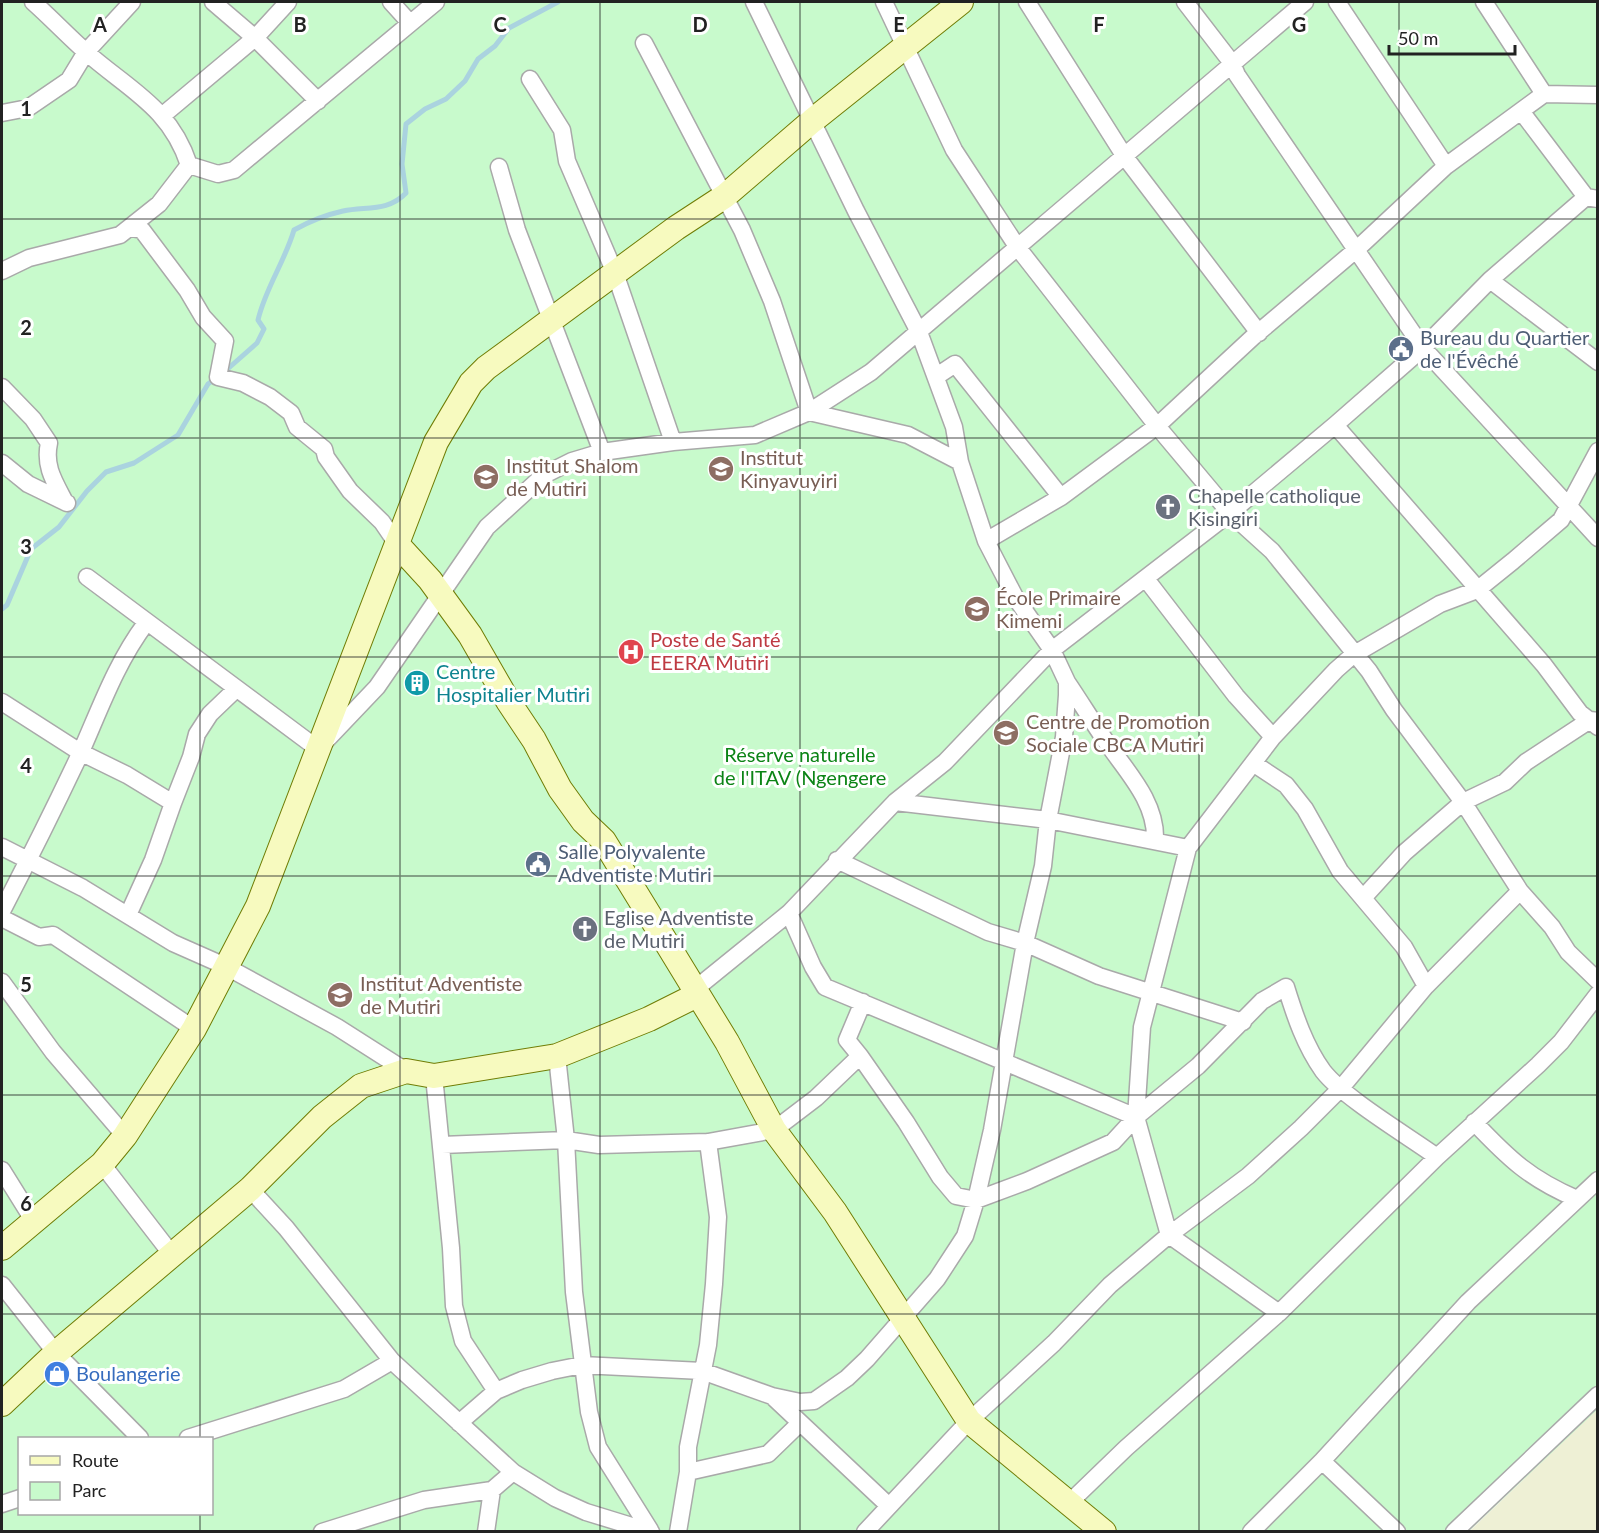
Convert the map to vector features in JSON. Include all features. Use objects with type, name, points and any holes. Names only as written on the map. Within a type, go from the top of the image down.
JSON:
[{"type":"street","points":[[33,2],[86,52],[163,115],[181,141],[189,165]]},
{"type":"street","points":[[2,113],[28,108],[69,80],[86,52],[132,2]]},
{"type":"street","points":[[213,2],[255,38],[318,100]]},
{"type":"street","points":[[163,115],[255,38],[288,2]]},
{"type":"street","points":[[390,2],[410,23]]},
{"type":"street","points":[[189,165],[218,174],[234,170],[436,2]]},
{"type":"street","points":[[754,2],[919,332],[954,427],[960,462],[986,541],[1015,597],[1052,650],[1067,682],[1116,755],[1135,777],[1153,823],[1155,841]]},
{"type":"street","points":[[884,2],[907,46],[954,150],[1018,248],[1157,426],[1230,513],[1272,550],[1353,654],[1369,671],[1394,710],[1463,802],[1520,891],[1552,927],[1568,952],[1598,981]]},
{"type":"street","points":[[2,1248],[35,1223],[102,1164],[125,1136],[194,1029],[258,906],[436,442],[471,383],[486,368],[553,318],[676,228],[725,196],[812,121],[961,2]]},
{"type":"street","points":[[1026,2],[1125,157],[1259,333]]},
{"type":"street","points":[[1185,2],[1232,63],[1237,75],[1423,348],[1598,538]]},
{"type":"street","points":[[318,749],[377,687],[440,592],[487,527],[514,500],[554,470],[572,461],[602,452],[673,442],[754,435],[809,412],[872,372],[1305,2]]},
{"type":"street","points":[[1337,2],[1446,166]]},
{"type":"street","points":[[1484,2],[1544,94]]},
{"type":"street","points":[[644,43],[725,196],[772,301],[809,412]]},
{"type":"street","points":[[530,80],[562,129],[567,161],[615,273],[673,442]]},
{"type":"street","points":[[986,541],[1061,497],[1157,426],[1259,333],[1357,249],[1446,166],[1544,94],[1598,95]]},
{"type":"street","points":[[2,847],[83,888],[173,943],[225,966],[337,1027],[406,1071],[434,1076],[557,1056],[649,1019],[696,993],[789,913],[837,860],[895,802],[945,762],[1052,650],[1230,513],[1423,348],[1490,280],[1592,198],[1521,111]]},
{"type":"street","points":[[2,271],[29,258],[120,235],[159,204],[189,165]]},
{"type":"street","points":[[499,167],[517,230],[553,318],[602,452]]},
{"type":"street","points":[[131,228],[142,230],[187,290],[203,317],[225,341],[218,377],[243,383],[270,397],[291,413],[297,427],[324,449],[326,458],[350,490],[382,522],[440,592],[470,635],[566,798],[583,821],[604,841],[727,1042],[774,1130],[811,1177],[969,1422],[1104,1532]]},
{"type":"street","points":[[1490,280],[1598,362]]},
{"type":"street","points":[[937,376],[955,364],[1061,497]]},
{"type":"street","points":[[2,387],[33,419],[49,443],[46,456],[49,473],[67,503],[28,484],[2,463]]},
{"type":"street","points":[[809,412],[908,435],[960,462]]},
{"type":"street","points":[[1335,424],[1544,665],[1580,713],[1595,723],[1526,762],[1505,782],[1463,802],[1404,852],[1363,898]]},
{"type":"street","points":[[1280,1313],[1169,1235],[1136,1117],[1142,1027],[1188,848],[1274,737],[1353,654],[1440,604],[1477,590],[1561,520],[1598,451]]},
{"type":"street","points":[[87,577],[235,690],[318,749]]},
{"type":"street","points":[[1146,579],[1236,696],[1274,737]]},
{"type":"street","points":[[2,910],[80,752],[115,671],[146,623]]},
{"type":"street","points":[[459,1423],[496,1391],[522,1380],[582,1365],[702,1371],[772,1396],[800,1402],[814,1401],[824,1396],[867,1359],[937,1279],[965,1236],[976,1200],[1005,1063],[1025,944],[1043,866],[1048,820],[1064,737],[1067,682]]},
{"type":"street","points":[[128,915],[153,860],[191,758],[197,734],[210,714],[235,690]]},
{"type":"street","points":[[2,702],[80,752],[127,775],[173,803]]},
{"type":"street","points":[[1253,763],[1286,785],[1305,809],[1340,871],[1404,948],[1426,986]]},
{"type":"street","points":[[895,802],[1048,820],[1188,848]]},
{"type":"street","points":[[837,860],[988,932],[1025,944],[1099,976],[1151,990],[1243,1022]]},
{"type":"street","points":[[865,1532],[969,1422],[1054,1343],[1110,1285],[1169,1235],[1248,1176],[1341,1088],[1426,986],[1520,891]]},
{"type":"street","points":[[789,913],[813,968],[825,987],[1136,1117]]},
{"type":"street","points":[[2,918],[39,937],[54,935],[194,1029]]},
{"type":"street","points":[[2,982],[53,1052],[125,1136]]},
{"type":"street","points":[[863,1002],[847,1040],[906,1122],[940,1177],[956,1196],[976,1200],[1027,1181],[1113,1142],[1136,1117],[1198,1066],[1262,1001],[1287,987],[1297,1022],[1324,1072],[1341,1088],[1437,1157]]},
{"type":"street","points":[[1068,1504],[1125,1448],[1280,1313],[1437,1157],[1561,1042],[1598,994]]},
{"type":"street","points":[[557,1056],[566,1140],[574,1292],[589,1412],[598,1447],[651,1531]]},
{"type":"street","points":[[442,1145],[566,1140],[599,1145],[708,1142],[774,1130],[816,1098],[860,1056]]},
{"type":"street","points":[[2,1404],[57,1353],[250,1190],[322,1117],[361,1086],[406,1071]]},
{"type":"street","points":[[434,1076],[442,1145],[453,1295],[458,1324],[474,1361],[496,1391]]},
{"type":"street","points":[[1474,1122],[1525,1173],[1552,1189],[1577,1199]]},
{"type":"street","points":[[678,1532],[688,1472],[687,1447],[708,1345],[718,1217],[708,1142]]},
{"type":"street","points":[[102,1164],[173,1256]]},
{"type":"street","points":[[2,1170],[35,1223]]},
{"type":"street","points":[[1251,1532],[1322,1461],[1468,1302],[1598,1180]]},
{"type":"street","points":[[250,1190],[286,1228],[392,1361],[513,1472],[555,1498],[586,1512],[651,1531]]},
{"type":"street","points":[[2,1285],[57,1353],[139,1437]]},
{"type":"street","points":[[191,1437],[344,1389],[392,1361]]},
{"type":"street","points":[[1454,1532],[1598,1395]]},
{"type":"street","points":[[772,1396],[889,1506]]},
{"type":"street","points":[[688,1472],[768,1454],[800,1423]]},
{"type":"street","points":[[1322,1461],[1397,1532]]},
{"type":"street","points":[[322,1532],[424,1500],[492,1490],[513,1472]]},
{"type":"street","points":[[486,1532],[492,1490]]},
{"type":"street","points":[[2,1504],[18,1499]]},
{"type":"green space","name":"Réserve naturelle de l'ITAV (Ngengere","points":[[2,2],[1597,2],[1597,1410],[1469,1531],[2,1532]]},
{"type":"green space","points":[[1597,1410],[1597,1531],[1469,1532],[1585,1421]]},
{"type":"waterway","points":[[223,373],[257,343],[264,329],[258,320],[261,309],[294,230],[330,214],[384,206],[406,193],[402,164],[406,124],[425,109],[446,99],[465,81],[478,59],[495,46],[509,28],[558,2]]},
{"type":"waterway","points":[[2,609],[7,605],[31,549],[59,527],[87,491],[106,472],[134,463],[178,435],[208,384],[215,379]]},
{"type":"place","name":"Bureau du Quartier de l'Évêché","points":[[1401,349]]},
{"type":"place","name":"Institut Kinyavuyiri","points":[[721,469]]},
{"type":"place","name":"Institut Shalom de Mutiri","points":[[486,477]]},
{"type":"place","name":"Chapelle catholique Kisingiri","points":[[1168,507]]},
{"type":"place","name":"École Primaire Kimemi","points":[[977,609]]},
{"type":"place","name":"Poste de Santé EEERA Mutiri","points":[[631,652]]},
{"type":"place","name":"Centre Hospitalier Mutiri","points":[[417,683]]},
{"type":"place","name":"Centre de Promotion Sociale CBCA Mutiri","points":[[1006,733]]},
{"type":"place","name":"Salle Polyvalente Adventiste Mutiri","points":[[538,864]]},
{"type":"place","name":"Eglise Adventiste de Mutiri","points":[[585,929]]},
{"type":"place","name":"Institut Adventiste de Mutiri","points":[[340,995]]},
{"type":"place","name":"Boulangerie","points":[[57,1374]]}]
